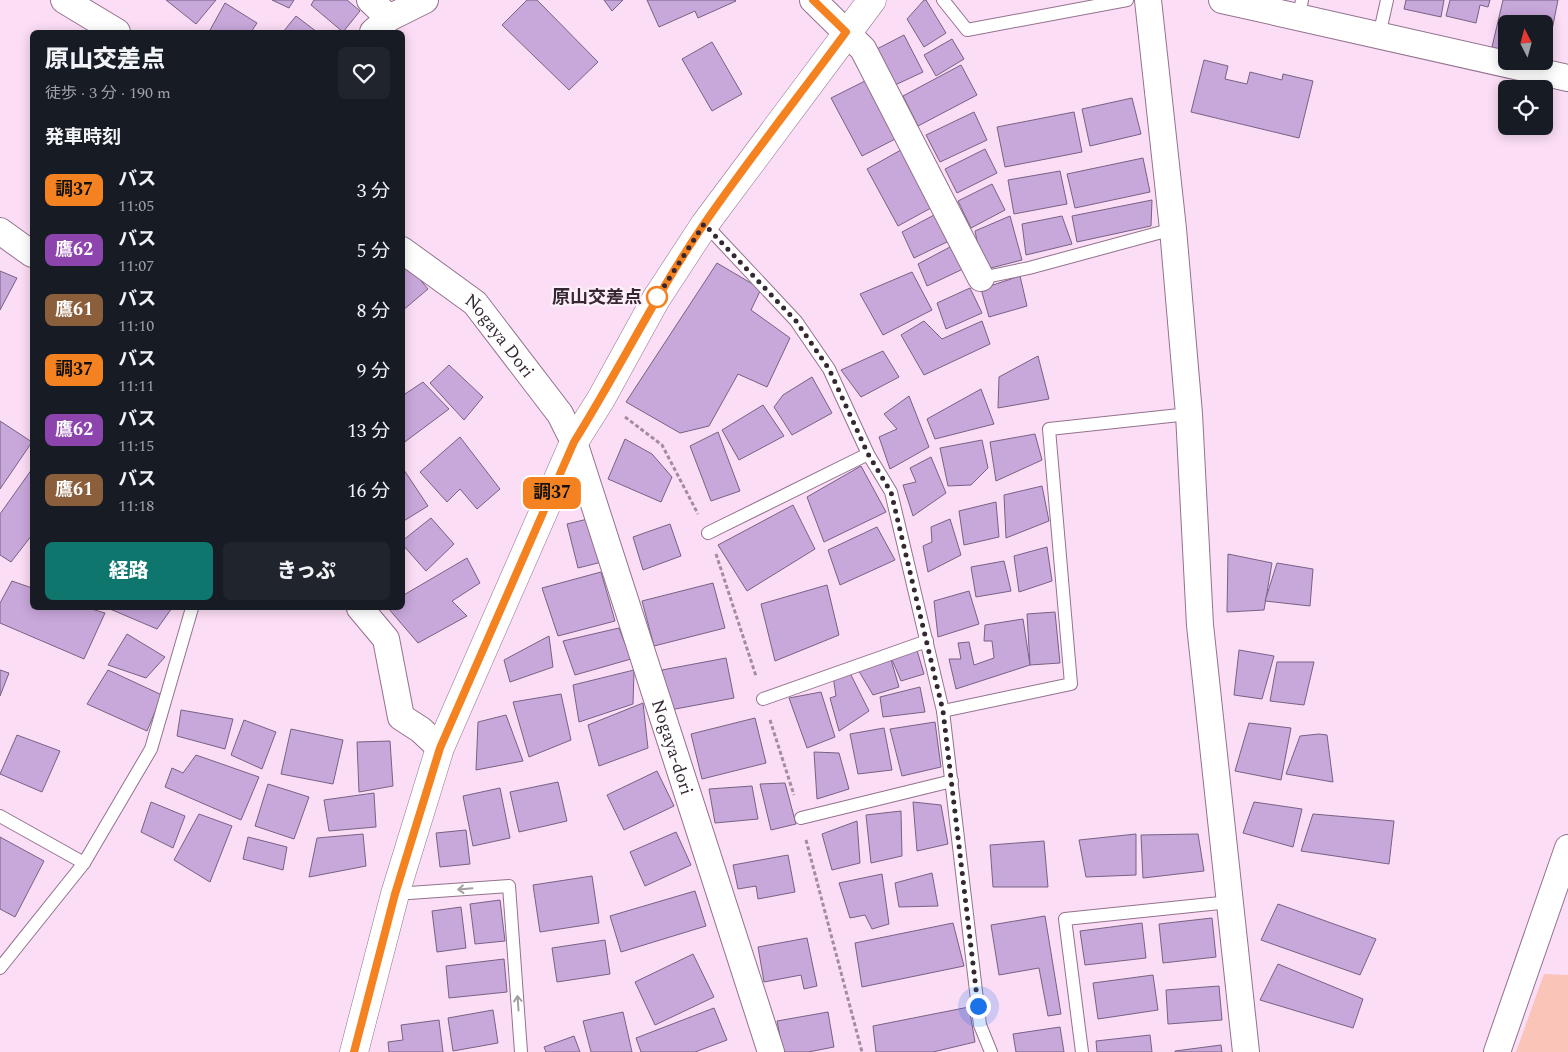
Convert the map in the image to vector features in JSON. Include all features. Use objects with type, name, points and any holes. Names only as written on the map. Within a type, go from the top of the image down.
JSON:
[{"type":"street","points":[[64,0],[114,30]]},
{"type":"street","points":[[377,17],[425,0]]},
{"type":"street","points":[[813,0],[863,49],[981,278]]},
{"type":"street","points":[[357,1049],[395,894],[440,748],[574,442],[601,399],[656,299],[704,224],[846,32],[872,0]]},
{"type":"street","points":[[1148,0],[1173,230],[1189,414],[1200,625],[1246,1052]]},
{"type":"street","points":[[1222,0],[1301,8],[1379,36],[1568,78]]},
{"type":"street","points":[[0,231],[30,253]]},
{"type":"street","name":"Nogaya Dori","points":[[405,252],[475,303],[560,414],[574,442]]},
{"type":"street","name":"Nogaya-dori","points":[[574,442],[771,1052]]},
{"type":"street","points":[[362,610],[386,639],[401,716],[421,730],[440,748]]},
{"type":"street","points":[[1497,1052],[1568,850]]},
{"type":"lane","points":[[942,0],[967,30],[1127,0]]},
{"type":"lane","points":[[1379,36],[1387,0]]},
{"type":"lane","points":[[704,224],[796,321],[829,369],[868,454],[891,492],[943,711],[980,1025],[991,1052]]},
{"type":"lane","points":[[981,278],[1029,268],[1173,230]]},
{"type":"lane","points":[[943,711],[1071,684],[1049,429],[1189,414]]},
{"type":"lane","points":[[708,533],[868,454]]},
{"type":"lane","points":[[0,968],[84,863],[151,749],[191,610]]},
{"type":"lane","points":[[763,699],[927,641]]},
{"type":"lane","points":[[801,818],[952,781]]},
{"type":"lane","points":[[0,816],[84,863]]},
{"type":"lane","points":[[395,894],[509,886],[521,1052]]},
{"type":"lane","points":[[1082,1052],[1065,919],[1230,902]]},
{"type":"shaded area","points":[[1544,974],[1568,975],[1568,1052],[1516,1052]]},
{"type":"building","points":[[166,0],[216,0],[196,24]]},
{"type":"building","points":[[272,0],[294,0],[289,8]]},
{"type":"building","points":[[314,0],[347,0],[360,11],[345,30],[341,30],[311,5]]},
{"type":"building","points":[[527,0],[537,0],[598,62],[569,90],[502,25]]},
{"type":"building","points":[[604,0],[623,0],[612,11]]},
{"type":"building","points":[[647,0],[736,1],[698,18],[695,11],[659,27]]},
{"type":"building","points":[[926,0],[946,33],[924,47],[907,19]]},
{"type":"building","points":[[1406,0],[1444,0],[1441,17],[1404,9]]},
{"type":"building","points":[[1450,0],[1490,0],[1488,7],[1480,5],[1476,23],[1446,16]]},
{"type":"building","points":[[1503,0],[1558,0],[1553,25],[1553,15],[1499,15]]},
{"type":"building","points":[[225,3],[257,23],[252,30],[210,30]]},
{"type":"building","points":[[296,16],[314,30],[285,30]]},
{"type":"building","points":[[1498,21],[1498,49],[1492,47]]},
{"type":"building","points":[[904,35],[923,72],[893,86],[875,50]]},
{"type":"building","points":[[952,39],[964,59],[936,76],[924,55]]},
{"type":"building","points":[[712,42],[742,94],[712,111],[682,59]]},
{"type":"building","points":[[1204,60],[1228,66],[1225,79],[1247,84],[1250,72],[1282,80],[1283,74],[1313,81],[1299,138],[1191,112]]},
{"type":"building","points":[[961,65],[977,95],[918,126],[903,96]]},
{"type":"building","points":[[871,78],[901,136],[862,156],[831,98]]},
{"type":"building","points":[[1132,98],[1141,134],[1090,146],[1082,109]]},
{"type":"building","points":[[974,112],[987,140],[940,162],[926,135]]},
{"type":"building","points":[[1074,112],[1082,152],[1005,167],[997,127]]},
{"type":"building","points":[[908,146],[940,203],[898,226],[867,169]]},
{"type":"building","points":[[985,149],[997,173],[957,193],[945,169]]},
{"type":"building","points":[[1143,158],[1150,192],[1075,208],[1067,174]]},
{"type":"building","points":[[1060,171],[1067,204],[1014,214],[1008,180]]},
{"type":"building","points":[[992,184],[1005,210],[971,228],[958,201]]},
{"type":"building","points":[[1152,200],[1151,226],[1077,242],[1072,216]]},
{"type":"building","points":[[936,214],[949,241],[914,258],[902,232]]},
{"type":"building","points":[[1010,216],[1022,260],[983,270],[975,231]]},
{"type":"building","points":[[1062,216],[1072,244],[1026,255],[1022,224]]},
{"type":"building","points":[[950,247],[963,269],[927,286],[918,264]]},
{"type":"building","points":[[717,263],[761,289],[751,310],[790,338],[767,387],[738,374],[709,426],[680,433],[626,402]]},
{"type":"building","points":[[405,264],[428,289],[405,308]]},
{"type":"building","points":[[0,271],[17,278],[0,310]]},
{"type":"building","points":[[912,272],[932,310],[883,335],[860,294]]},
{"type":"building","points":[[1020,276],[1027,306],[989,317],[981,289]]},
{"type":"building","points":[[970,288],[982,313],[946,329],[937,303]]},
{"type":"building","points":[[924,321],[942,339],[982,321],[990,344],[924,375],[901,335]]},
{"type":"building","points":[[883,351],[899,377],[861,397],[841,370]]},
{"type":"building","points":[[1038,356],[1049,399],[998,408],[999,377]]},
{"type":"building","points":[[449,365],[483,397],[464,420],[430,383]]},
{"type":"building","points":[[812,377],[832,413],[792,435],[774,407],[783,395]]},
{"type":"building","points":[[423,382],[449,409],[405,442],[405,394]]},
{"type":"building","points":[[981,389],[994,424],[935,439],[927,419]]},
{"type":"building","points":[[909,396],[929,447],[890,469],[879,437],[897,429],[884,414]]},
{"type":"building","points":[[763,405],[784,436],[739,460],[722,430]]},
{"type":"building","points":[[0,421],[30,441],[30,445],[0,489]]},
{"type":"building","points":[[718,432],[740,491],[711,501],[690,446]]},
{"type":"building","points":[[1035,434],[1042,460],[996,481],[990,442]]},
{"type":"building","points":[[460,437],[500,489],[477,509],[460,489],[447,502],[420,472]]},
{"type":"building","points":[[625,439],[652,454],[672,477],[661,502],[608,479]]},
{"type":"building","points":[[982,440],[988,468],[971,485],[948,486],[940,448]]},
{"type":"building","points":[[931,457],[946,493],[913,516],[903,485],[916,482],[910,468]]},
{"type":"building","points":[[861,466],[886,512],[824,542],[807,497]]},
{"type":"building","points":[[30,472],[30,538],[11,562],[0,555],[0,514]]},
{"type":"building","points":[[405,472],[428,506],[405,520]]},
{"type":"building","points":[[1042,486],[1049,521],[1006,538],[1004,495]]},
{"type":"building","points":[[996,502],[999,537],[964,545],[959,511]]},
{"type":"building","points":[[793,505],[815,549],[747,591],[718,545]]},
{"type":"building","points":[[431,518],[454,544],[426,571],[405,547],[405,539]]},
{"type":"building","points":[[592,518],[602,562],[578,568],[567,524]]},
{"type":"building","points":[[950,519],[961,555],[928,572],[923,546],[932,542],[931,527]]},
{"type":"building","points":[[670,524],[681,556],[643,570],[633,537]]},
{"type":"building","points":[[877,527],[895,560],[840,585],[828,550]]},
{"type":"building","points":[[1047,547],[1052,581],[1019,592],[1014,556]]},
{"type":"building","points":[[1228,554],[1272,563],[1264,610],[1227,612]]},
{"type":"building","points":[[467,558],[480,583],[452,601],[467,616],[418,643],[390,610],[405,610],[405,594]]},
{"type":"building","points":[[1004,561],[1011,591],[976,597],[971,567]]},
{"type":"building","points":[[1277,563],[1313,569],[1310,606],[1265,601]]},
{"type":"building","points":[[601,572],[615,621],[558,636],[542,588]]},
{"type":"building","points":[[12,581],[30,587],[30,610],[95,610],[105,613],[84,659],[0,623],[0,603]]},
{"type":"building","points":[[713,583],[725,628],[654,646],[642,601]]},
{"type":"building","points":[[827,585],[839,635],[775,661],[761,604]]},
{"type":"building","points":[[969,591],[979,624],[938,637],[934,601]]},
{"type":"building","points":[[112,610],[171,610],[157,629]]},
{"type":"building","points":[[1055,612],[1060,663],[1030,665],[1027,614]]},
{"type":"building","points":[[1023,619],[1030,665],[956,689],[949,659],[961,659],[958,643],[969,642],[974,665],[994,658],[992,641],[984,641],[985,625]]},
{"type":"building","points":[[619,628],[631,659],[575,675],[563,641]]},
{"type":"building","points":[[127,634],[165,657],[146,678],[108,665]]},
{"type":"building","points":[[549,636],[553,667],[510,682],[504,660]]},
{"type":"building","points":[[916,647],[924,674],[901,681],[890,655]]},
{"type":"building","points":[[1239,650],[1274,656],[1262,699],[1234,695]]},
{"type":"building","points":[[890,656],[899,687],[873,695],[857,668]]},
{"type":"building","points":[[726,658],[734,698],[670,710],[662,670]]},
{"type":"building","points":[[1277,662],[1314,662],[1304,705],[1270,701]]},
{"type":"building","points":[[0,670],[9,673],[0,696]]},
{"type":"building","points":[[108,670],[162,695],[147,731],[87,704]]},
{"type":"building","points":[[634,670],[633,704],[579,722],[573,685]]},
{"type":"building","points":[[849,671],[869,711],[839,731],[830,698],[836,696],[833,676]]},
{"type":"building","points":[[920,687],[925,712],[883,717],[880,697]]},
{"type":"building","points":[[821,692],[835,737],[807,748],[789,698]]},
{"type":"building","points":[[561,694],[571,740],[529,757],[513,702]]},
{"type":"building","points":[[643,703],[648,748],[599,766],[588,725]]},
{"type":"building","points":[[181,710],[233,719],[225,749],[177,736]]},
{"type":"building","points":[[506,715],[523,761],[476,770],[478,722]]},
{"type":"building","points":[[755,718],[766,763],[702,779],[691,734]]},
{"type":"building","points":[[244,720],[276,732],[262,769],[231,755]]},
{"type":"building","points":[[935,722],[941,767],[902,776],[890,729]]},
{"type":"building","points":[[1249,723],[1291,728],[1281,780],[1235,771]]},
{"type":"building","points":[[884,728],[892,770],[858,774],[850,734]]},
{"type":"building","points":[[291,729],[343,740],[333,784],[281,774]]},
{"type":"building","points":[[17,735],[60,751],[42,792],[0,774]]},
{"type":"building","points":[[1327,735],[1333,782],[1286,774],[1300,736]]},
{"type":"building","points":[[390,741],[393,786],[359,792],[357,742]]},
{"type":"building","points":[[814,752],[839,753],[849,789],[817,799]]},
{"type":"building","points":[[196,755],[259,777],[241,820],[165,787],[172,768],[183,773]]},
{"type":"building","points":[[657,771],[674,806],[624,830],[607,795]]},
{"type":"building","points":[[558,782],[567,821],[519,832],[510,792]]},
{"type":"building","points":[[785,783],[796,824],[771,830],[760,784]]},
{"type":"building","points":[[268,784],[309,797],[294,839],[255,826]]},
{"type":"building","points":[[752,786],[758,819],[715,823],[709,789]]},
{"type":"building","points":[[500,788],[510,838],[473,846],[463,796]]},
{"type":"building","points":[[374,793],[376,827],[329,831],[324,800]]},
{"type":"building","points":[[151,802],[185,816],[173,848],[141,832]]},
{"type":"building","points":[[913,802],[941,805],[948,844],[917,851]]},
{"type":"building","points":[[1254,802],[1302,809],[1293,847],[1243,833]]},
{"type":"building","points":[[901,811],[902,856],[871,863],[866,815]]},
{"type":"building","points":[[199,814],[232,826],[210,882],[174,860]]},
{"type":"building","points":[[1313,814],[1394,821],[1389,864],[1301,851]]},
{"type":"building","points":[[857,821],[860,863],[832,870],[822,834]]},
{"type":"building","points":[[466,830],[470,864],[440,867],[436,833]]},
{"type":"building","points":[[676,832],[691,865],[645,886],[630,852]]},
{"type":"building","points":[[363,834],[366,866],[309,877],[317,838]]},
{"type":"building","points":[[1136,834],[1136,875],[1086,877],[1079,840]]},
{"type":"building","points":[[1198,834],[1204,871],[1143,878],[1141,835]]},
{"type":"building","points":[[0,837],[44,861],[15,917],[0,909]]},
{"type":"building","points":[[248,837],[287,847],[283,870],[243,859]]},
{"type":"building","points":[[1044,841],[1048,887],[993,887],[990,845]]},
{"type":"building","points":[[788,855],[795,892],[758,899],[756,886],[738,889],[733,865]]},
{"type":"building","points":[[932,873],[938,906],[899,907],[895,883]]},
{"type":"building","points":[[882,874],[889,924],[872,929],[865,915],[850,918],[839,883]]},
{"type":"building","points":[[592,876],[599,923],[540,932],[533,885]]},
{"type":"building","points":[[695,891],[706,926],[621,952],[610,916]]},
{"type":"building","points":[[500,900],[505,941],[475,944],[470,904]]},
{"type":"building","points":[[1278,904],[1376,939],[1360,975],[1261,940]]},
{"type":"building","points":[[461,907],[466,948],[437,952],[432,911]]},
{"type":"building","points":[[1045,916],[1061,1014],[1048,1016],[1039,968],[999,975],[991,925]]},
{"type":"building","points":[[1212,918],[1216,957],[1163,963],[1159,924]]},
{"type":"building","points":[[953,923],[964,966],[862,987],[855,943]]},
{"type":"building","points":[[1142,923],[1146,958],[1085,965],[1080,931]]},
{"type":"building","points":[[807,938],[817,986],[804,989],[801,975],[764,982],[758,947]]},
{"type":"building","points":[[605,940],[610,974],[557,982],[552,948]]},
{"type":"building","points":[[693,954],[714,997],[655,1025],[635,982]]},
{"type":"building","points":[[504,959],[507,992],[449,998],[446,966]]},
{"type":"building","points":[[1278,964],[1363,999],[1353,1028],[1260,1000]]},
{"type":"building","points":[[1153,975],[1158,1010],[1098,1019],[1093,983]]},
{"type":"building","points":[[1219,986],[1222,1020],[1168,1024],[1166,990]]},
{"type":"building","points":[[969,1007],[975,1042],[933,1052],[876,1052],[873,1026]]},
{"type":"building","points":[[714,1008],[727,1040],[695,1052],[641,1052],[636,1038]]},
{"type":"building","points":[[493,1010],[498,1043],[453,1051],[448,1018]]},
{"type":"building","points":[[623,1012],[632,1052],[591,1052],[583,1021]]},
{"type":"building","points":[[828,1012],[834,1047],[808,1052],[783,1052],[777,1021]]},
{"type":"building","points":[[439,1020],[443,1052],[389,1052],[388,1042],[403,1040],[401,1025]]},
{"type":"building","points":[[1060,1027],[1064,1052],[1016,1052],[1013,1034]]},
{"type":"building","points":[[1150,1035],[1152,1052],[1097,1052],[1096,1041]]},
{"type":"building","points":[[574,1036],[580,1052],[546,1052],[544,1047]]},
{"type":"building","points":[[1221,1045],[1222,1052],[1175,1052],[1175,1051]]},
{"type":"bus line","name":"調37","points":[[354,1052],[395,894],[440,748],[574,442],[601,399],[656,299],[704,224],[846,32],[813,0]]},
{"type":"place","name":"原山交差点","points":[[657,297]]},
{"type":"route","points":[[657,297],[656,299],[704,224],[765,286],[796,321],[829,369],[868,454],[891,492],[943,711],[978,1006]]}]
